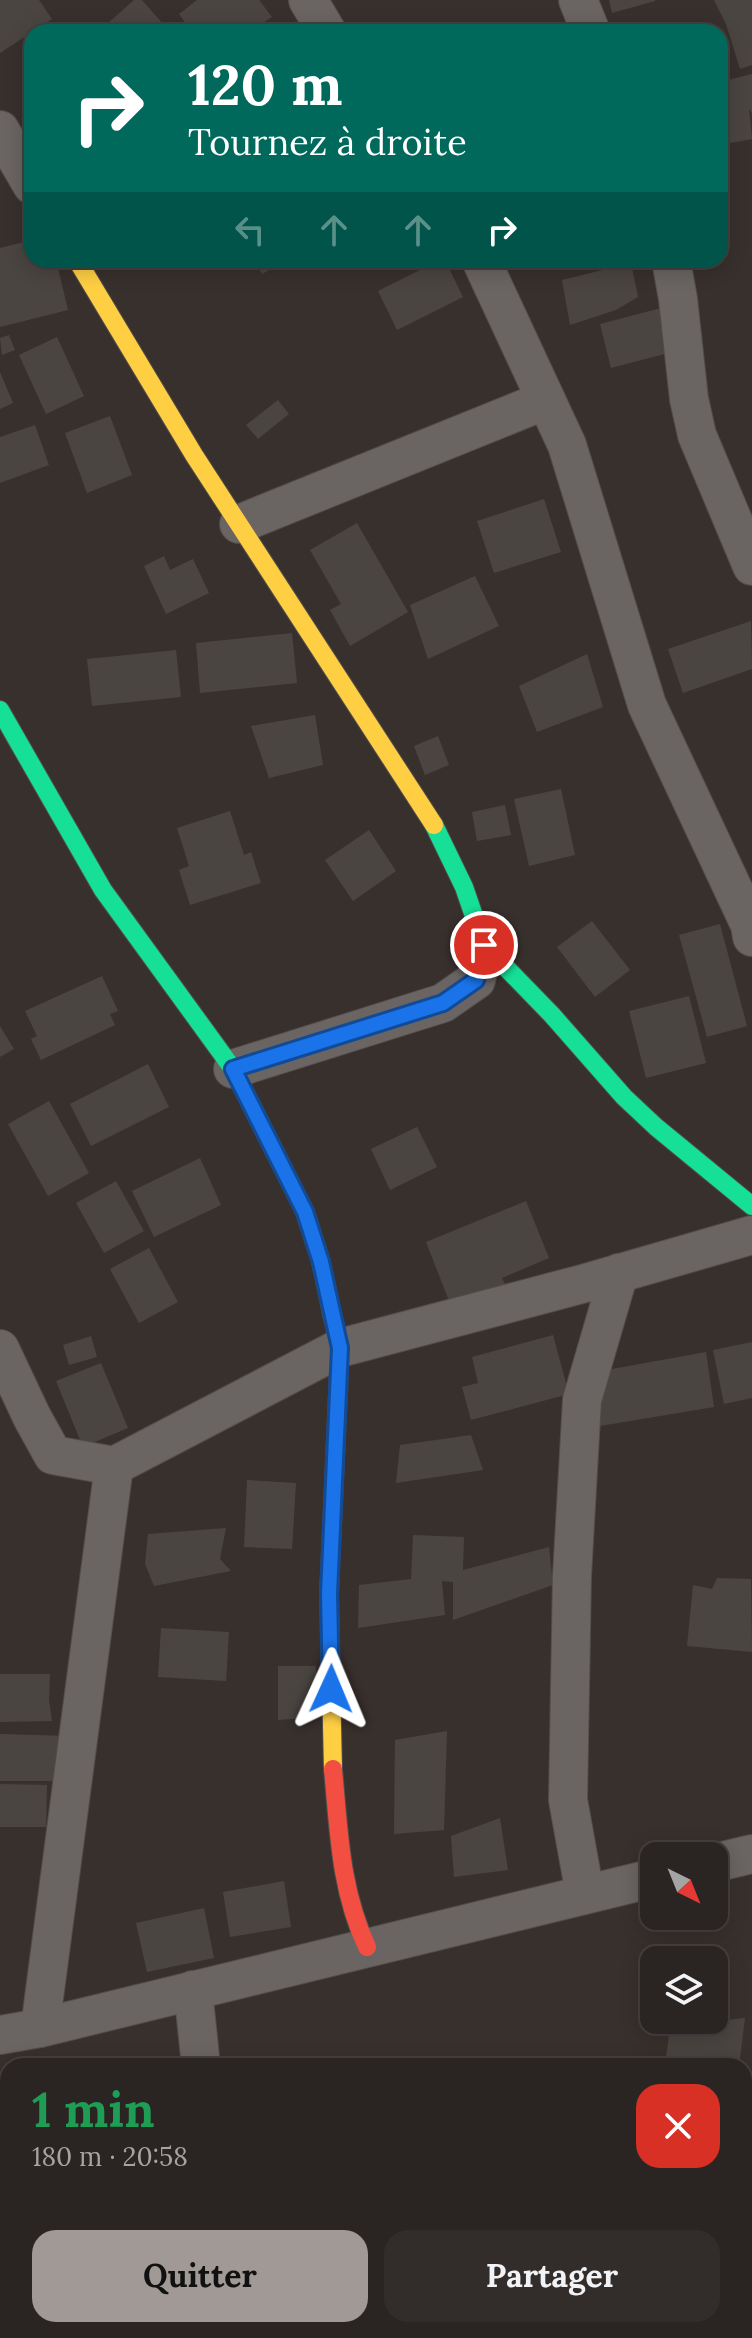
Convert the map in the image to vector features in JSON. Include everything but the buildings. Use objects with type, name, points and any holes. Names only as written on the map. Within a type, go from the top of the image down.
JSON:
[{"type":"street","points":[[308,0],[322,24]]},
{"type":"street","points":[[578,0],[588,24]]},
{"type":"street","points":[[0,130],[24,171]]},
{"type":"street","points":[[82,268],[194,455],[429,815],[464,887],[484,945],[552,1015],[624,1097],[752,1206]]},
{"type":"street","points":[[485,268],[567,445],[647,705],[743,887],[752,937]]},
{"type":"street","points":[[672,268],[685,375],[697,435],[752,566]]},
{"type":"street","points":[[239,524],[546,400]]},
{"type":"street","points":[[0,710],[103,890],[233,1069],[305,1212],[321,1262],[340,1348],[329,1594],[332,1626],[332,1755],[343,1878],[353,1917],[367,1947]]},
{"type":"street","points":[[233,1069],[443,1003],[476,980],[484,945]]},
{"type":"street","points":[[0,1349],[9,1390],[53,1455],[114,1466],[340,1348],[752,1235]]},
{"type":"street","points":[[585,1894],[568,1800],[572,1576],[582,1400],[619,1273]]},
{"type":"street","points":[[40,2028],[114,1466]]},
{"type":"street","points":[[728,1860],[752,1854]]},
{"type":"street","points":[[0,2035],[40,2028],[640,1881]]},
{"type":"street","points":[[193,1990],[200,2058]]},
{"type":"traffic: fast","points":[[0,710],[103,890],[233,1069],[305,1212],[321,1262],[332,1314]]},
{"type":"traffic: fast","points":[[434,825],[464,887],[484,945],[552,1015],[624,1097],[752,1206]]},
{"type":"traffic: slow","points":[[82,268],[194,455],[434,825]]},
{"type":"traffic: slow","points":[[332,1314],[340,1348],[329,1594],[333,1769]]},
{"type":"traffic: jam","points":[[333,1769],[346,1882],[367,1947]]},
{"type":"route","points":[[331,1689],[329,1594],[340,1348],[321,1262],[305,1212],[233,1069],[443,1003],[476,980],[484,945]]}]
